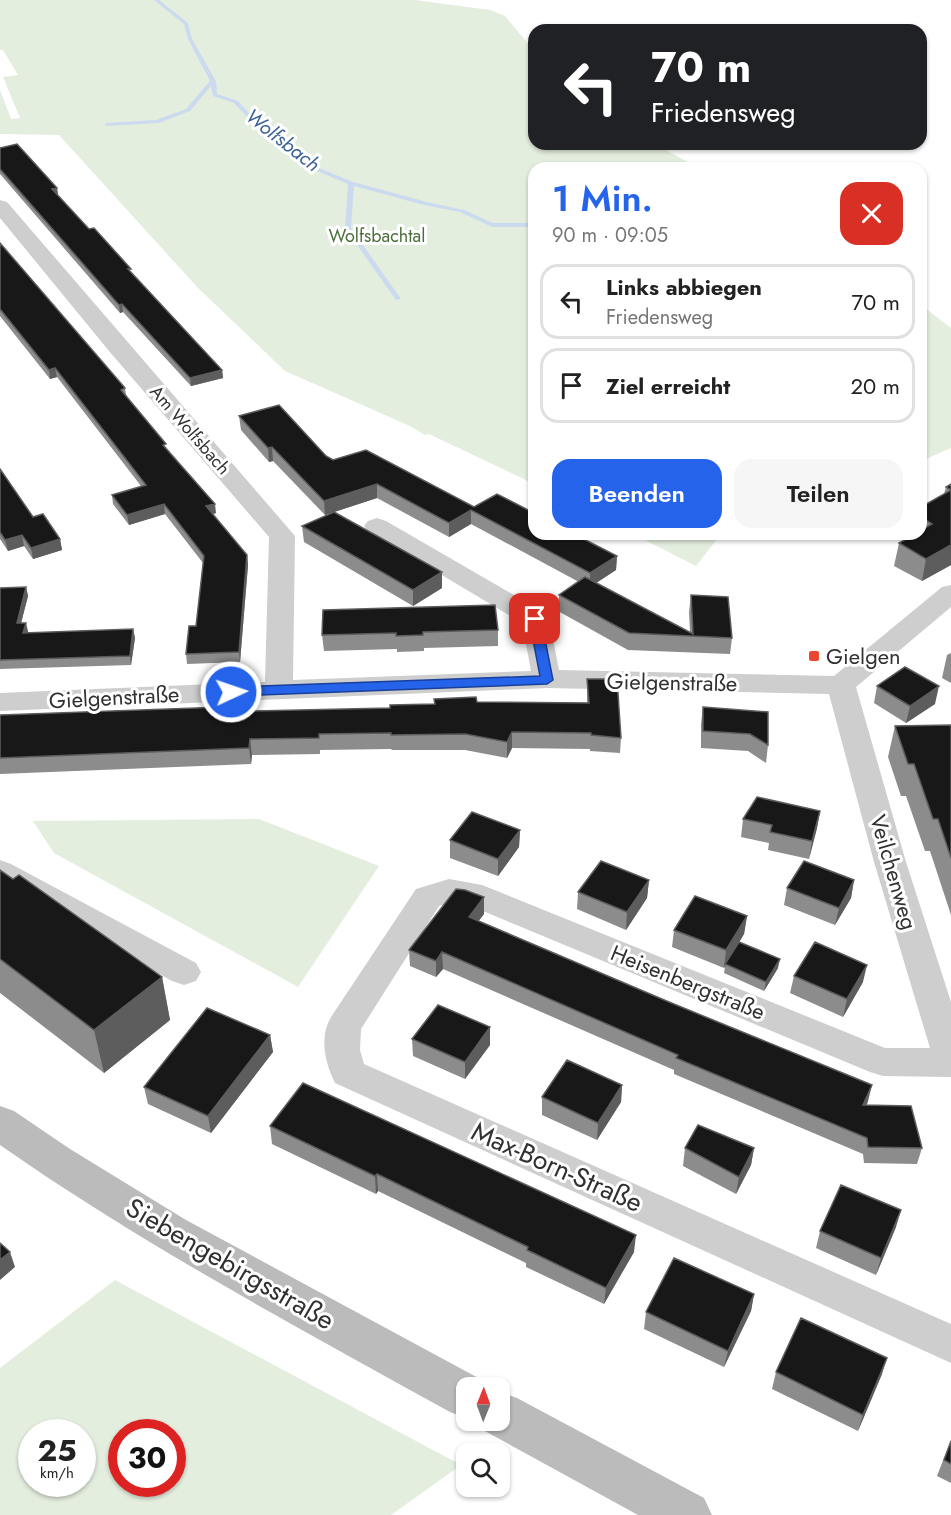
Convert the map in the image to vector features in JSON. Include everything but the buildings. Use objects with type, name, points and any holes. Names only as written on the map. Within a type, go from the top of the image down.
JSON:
[{"type":"main road","name":"Siebengebirgsstraße","points":[[0,1123],[68,1172],[218,1261],[456,1391]]},
{"type":"main road","points":[[510,1419],[687,1515]]},
{"type":"street","name":"Am Wolfsbach","points":[[0,206],[117,346],[282,536],[279,689]]},
{"type":"street","points":[[377,526],[535,619],[547,680]]},
{"type":"street","points":[[841,685],[951,593]]},
{"type":"street","name":"Gielgenstraße","points":[[0,702],[547,680],[841,685]]},
{"type":"street","name":"Veilchenweg","points":[[841,685],[890,862],[951,1060]]},
{"type":"street","points":[[0,872],[184,972]]},
{"type":"street","name":"Heisenbergstraße","points":[[428,897],[449,891],[470,893],[883,1062],[951,1060]]},
{"type":"street","name":"Max-Born-Straße","points":[[428,897],[343,1027],[342,1050],[348,1073],[951,1344]]},
{"type":"green space","name":"Wolfsbachtal","points":[[0,0],[415,0],[490,10],[505,16],[528,44],[528,150],[666,150],[688,162],[528,162],[528,481],[429,434],[425,435],[410,426],[285,371],[198,288],[59,135],[0,134],[0,90],[11,119],[20,118],[3,77],[18,75],[3,50],[0,50]]},
{"type":"green space","points":[[927,310],[951,328],[951,448],[927,458]]},
{"type":"green space","points":[[645,540],[716,540],[696,566]]},
{"type":"green space","points":[[259,819],[379,866],[298,987],[54,853],[33,821]]},
{"type":"green space","points":[[115,1280],[456,1462],[456,1469],[391,1515],[0,1515],[0,1368]]},
{"type":"waterway","name":"Wolfsbach","points":[[156,0],[186,23],[190,39],[213,81]]},
{"type":"waterway","points":[[107,125],[157,122],[188,110],[213,81]]},
{"type":"waterway","name":"Wolfsbach","points":[[213,81],[215,95],[236,102],[248,115],[274,128],[296,155],[312,167],[351,183]]},
{"type":"waterway","name":"Wolfsbach","points":[[351,183],[426,204],[462,211],[492,225],[528,225]]},
{"type":"waterway","points":[[351,183],[348,228],[398,299]]},
{"type":"place","name":"Gielgen","points":[[814,656]]},
{"type":"route","points":[[231,692],[547,680],[535,619]]}]
